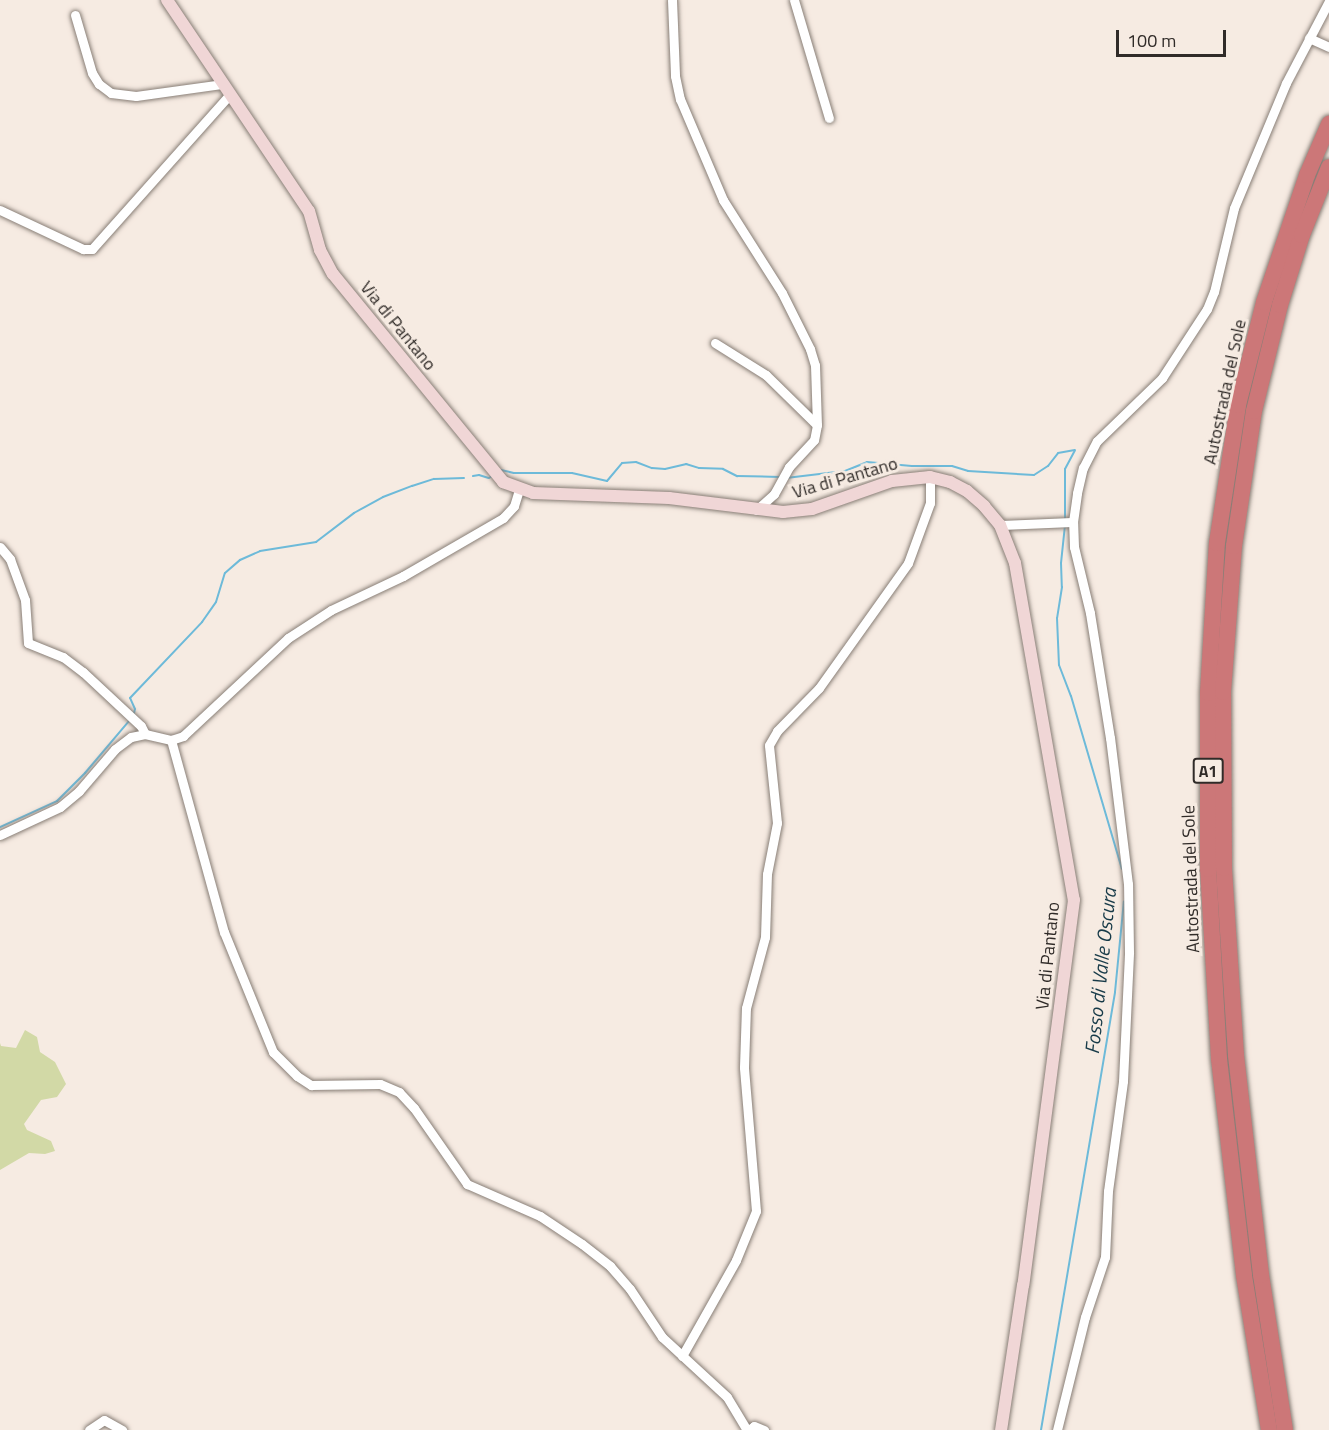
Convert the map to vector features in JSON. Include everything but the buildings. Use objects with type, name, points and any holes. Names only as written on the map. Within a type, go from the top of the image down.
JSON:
[{"type":"highway","name":"Autostrada del Sole","points":[[1269,1430],[1244,1275],[1219,1058],[1208,868],[1208,693],[1217,543],[1238,405],[1264,302],[1307,175],[1329,124]]},
{"type":"highway","name":"Autostrada del Sole","points":[[1285,1430],[1262,1275],[1236,1055],[1224,868],[1223,692],[1234,546],[1254,411],[1280,305],[1329,167]]},
{"type":"street","name":"Via di Pantano","points":[[167,0],[311,212],[320,249],[333,274],[503,482],[519,490],[539,493],[669,498],[783,512],[807,510],[888,482],[930,477],[950,482],[967,491],[1000,525],[1015,563],[1074,900],[1026,1262],[1000,1430]]},
{"type":"street","points":[[672,0],[678,94],[723,200],[782,293],[812,354],[815,372],[817,425],[810,446],[791,464],[774,494],[756,510]]},
{"type":"street","points":[[794,0],[829,117]]},
{"type":"street","points":[[1057,1430],[1085,1317],[1105,1257],[1107,1201],[1123,1081],[1129,944],[1128,884],[1110,738],[1090,613],[1076,557],[1073,522],[1080,480],[1093,448],[1115,422],[1165,375],[1209,305],[1234,208],[1286,83],[1329,1]]},
{"type":"street","points":[[75,15],[90,70],[99,84],[108,92],[120,96],[136,96],[226,89]]},
{"type":"street","points":[[1309,38],[1329,47]]},
{"type":"street","points":[[0,210],[83,249],[92,249],[226,89]]},
{"type":"street","points":[[715,344],[764,373],[817,425]]},
{"type":"street","points":[[682,1356],[736,1260],[756,1211],[744,1067],[746,1008],[765,937],[767,874],[777,823],[769,745],[777,731],[819,688],[908,563],[930,503],[930,477]]},
{"type":"street","points":[[0,835],[60,807],[79,791],[119,746],[131,737],[145,734],[171,740],[187,733],[288,638],[331,610],[404,576],[503,518],[514,506],[519,490]]},
{"type":"street","points":[[1000,525],[1073,522]]},
{"type":"street","points":[[0,547],[10,559],[25,600],[28,643],[63,657],[83,672],[141,726],[145,734]]},
{"type":"street","points":[[171,740],[224,932],[267,1041],[276,1056],[302,1080],[311,1085],[380,1084],[399,1092],[414,1108],[467,1184],[480,1192],[529,1210],[595,1253],[620,1276],[659,1334],[727,1397],[748,1430],[754,1426],[764,1430]]},
{"type":"street","points":[[89,1430],[105,1420],[122,1430]]},
{"type":"green space","points":[[25,1030],[37,1037],[40,1052],[55,1062],[66,1084],[57,1097],[41,1100],[24,1124],[27,1130],[51,1141],[55,1151],[45,1154],[29,1153],[0,1170],[0,1043],[1,1046],[16,1048]]},
{"type":"waterway","points":[[786,478],[845,471],[867,462],[912,466],[952,466],[968,471],[1034,475],[1048,466],[1058,453],[1075,450]]},
{"type":"waterway","name":"Fosso di Valle Oscura","points":[[1065,519],[1065,469],[1075,450]]},
{"type":"waterway","points":[[501,470],[514,473],[572,473],[607,481],[622,463],[636,462],[652,468],[665,469],[686,464],[699,468],[723,469],[737,476],[780,477]]},
{"type":"waterway","points":[[473,476],[489,478],[492,476]]},
{"type":"waterway","points":[[134,713],[135,709],[130,698],[202,622],[216,602],[225,573],[240,560],[260,551],[316,542],[354,513],[383,497],[412,486],[434,479],[464,478]]},
{"type":"waterway","name":"Fosso di Valle Oscura","points":[[1065,525],[1061,563],[1062,587],[1057,618],[1059,665],[1071,696],[1122,869]]},
{"type":"waterway","points":[[0,827],[57,801],[85,773],[129,721]]},
{"type":"waterway","name":"Fosso di Valle Oscura","points":[[1041,1430],[1115,992],[1124,901]]}]
